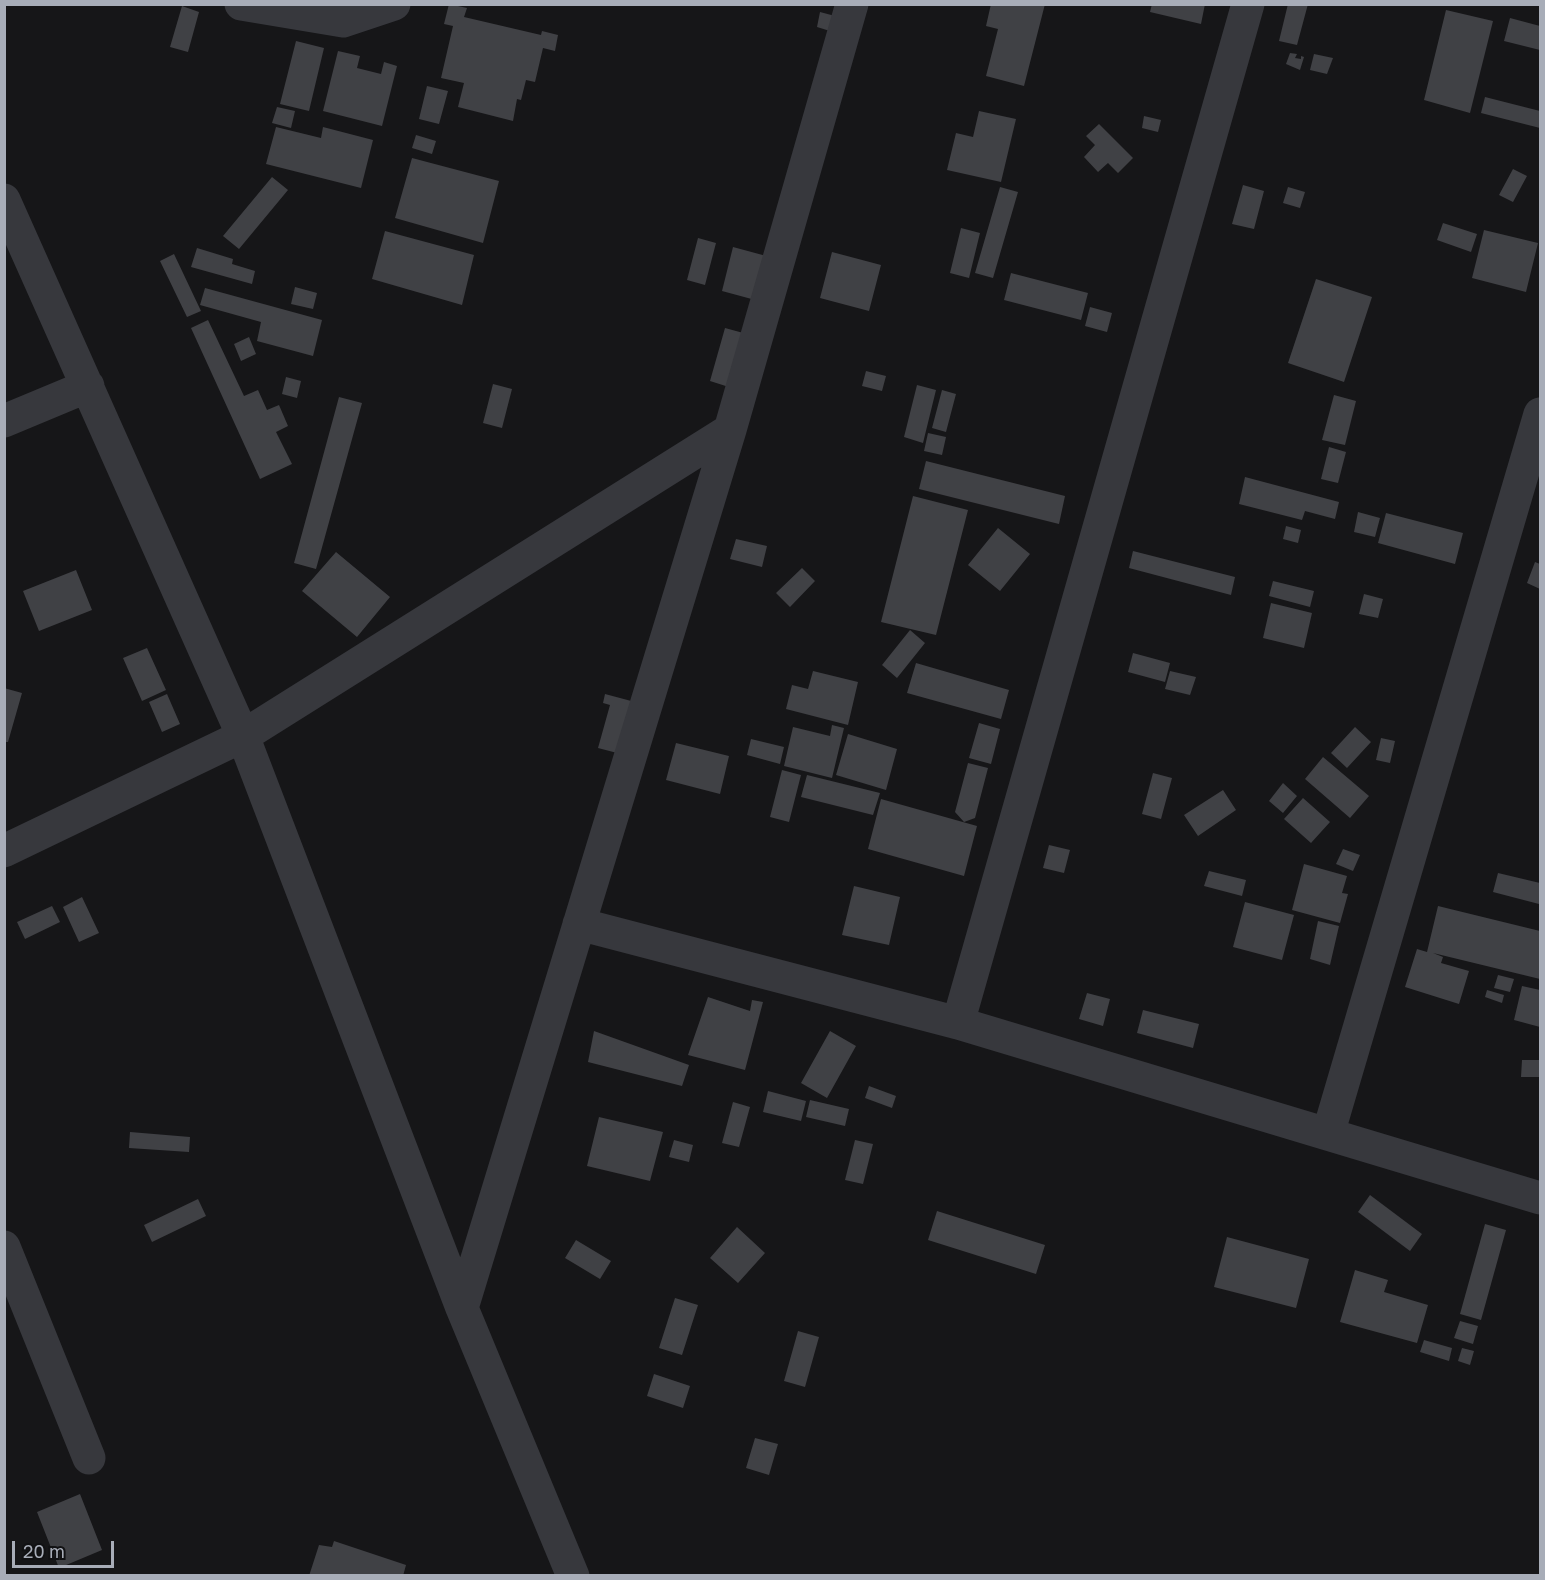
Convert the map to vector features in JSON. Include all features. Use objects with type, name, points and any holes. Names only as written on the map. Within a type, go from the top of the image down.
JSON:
[{"type":"street","points":[[241,4],[343,21],[392,7],[394,4]]},
{"type":"street","points":[[462,1308],[730,430],[852,4]]},
{"type":"street","points":[[958,1023],[1248,4]]},
{"type":"street","points":[[4,200],[243,736],[462,1308],[573,1575]]},
{"type":"street","points":[[4,421],[88,386]]},
{"type":"street","points":[[1328,1134],[1540,414]]},
{"type":"street","points":[[4,850],[243,736],[730,430]]},
{"type":"street","points":[[579,924],[958,1023],[1540,1198]]},
{"type":"street","points":[[4,1247],[89,1458]]},
{"type":"building","points":[[449,4],[467,8],[464,17],[541,35],[542,31],[558,35],[555,51],[543,48],[535,82],[526,80],[521,100],[517,99],[513,121],[458,107],[464,83],[441,78],[453,26],[444,24]]},
{"type":"building","points":[[991,4],[1045,4],[1024,86],[986,76],[998,29],[986,26]]},
{"type":"building","points":[[1152,4],[1205,4],[1201,24],[1150,12]]},
{"type":"building","points":[[1288,4],[1308,4],[1297,45],[1279,41]]},
{"type":"building","points":[[182,6],[199,12],[188,52],[170,47]]},
{"type":"building","points":[[1446,10],[1493,21],[1470,113],[1424,100]]},
{"type":"building","points":[[820,12],[835,16],[830,31],[817,27]]},
{"type":"building","points":[[1510,18],[1540,26],[1540,50],[1504,41]]},
{"type":"building","points":[[296,41],[324,48],[309,111],[280,104]]},
{"type":"building","points":[[338,51],[360,56],[357,68],[381,74],[384,62],[397,66],[382,126],[323,111]]},
{"type":"building","points":[[1290,53],[1297,54],[1295,58],[1304,57],[1300,70],[1286,64]]},
{"type":"building","points":[[1314,54],[1333,58],[1327,74],[1310,70]]},
{"type":"building","points":[[427,86],[448,91],[439,124],[419,119]]},
{"type":"building","points":[[1485,97],[1540,111],[1540,128],[1481,113]]},
{"type":"building","points":[[277,107],[295,111],[291,128],[272,123]]},
{"type":"building","points":[[979,111],[1016,119],[1001,182],[947,170],[956,133],[973,137]]},
{"type":"building","points":[[1144,116],[1161,120],[1158,132],[1142,128]]},
{"type":"building","points":[[1099,124],[1133,158],[1118,173],[1108,163],[1098,172],[1084,157],[1095,145],[1086,136]]},
{"type":"building","points":[[276,127],[321,138],[323,127],[373,140],[361,188],[266,164]]},
{"type":"building","points":[[416,135],[436,141],[432,154],[412,148]]},
{"type":"building","points":[[412,158],[499,181],[483,243],[395,218]]},
{"type":"building","points":[[1513,169],[1527,176],[1513,202],[1499,195]]},
{"type":"building","points":[[272,177],[288,190],[239,249],[223,236]]},
{"type":"building","points":[[1243,185],[1264,191],[1254,229],[1232,224]]},
{"type":"building","points":[[1000,187],[1018,192],[993,278],[975,273]]},
{"type":"building","points":[[1288,187],[1305,192],[1300,208],[1283,203]]},
{"type":"building","points":[[1443,223],[1477,234],[1471,252],[1437,240]]},
{"type":"building","points":[[961,228],[980,233],[969,278],[950,273]]},
{"type":"building","points":[[1484,230],[1538,243],[1526,292],[1472,278]]},
{"type":"building","points":[[385,231],[474,255],[462,305],[372,279]]},
{"type":"building","points":[[698,238],[716,243],[705,285],[687,280]]},
{"type":"building","points":[[733,247],[770,257],[759,301],[722,291]]},
{"type":"building","points":[[197,248],[233,259],[232,264],[255,271],[252,284],[191,267]]},
{"type":"building","points":[[832,252],[881,265],[869,311],[820,298]]},
{"type":"building","points":[[174,254],[201,311],[187,317],[160,261]]},
{"type":"building","points":[[1011,273],[1088,293],[1081,320],[1004,300]]},
{"type":"building","points":[[1316,279],[1372,297],[1344,382],[1288,363]]},
{"type":"building","points":[[295,287],[317,293],[313,309],[291,304]]},
{"type":"building","points":[[205,288],[322,320],[313,356],[257,341],[261,322],[200,305]]},
{"type":"building","points":[[1090,307],[1112,313],[1107,332],[1085,326]]},
{"type":"building","points":[[208,320],[244,396],[258,390],[267,410],[279,405],[288,426],[276,432],[292,464],[260,479],[191,328]]},
{"type":"building","points":[[725,328],[747,334],[732,388],[710,381]]},
{"type":"building","points":[[249,337],[256,354],[241,361],[234,344]]},
{"type":"building","points":[[866,371],[886,376],[882,391],[862,386]]},
{"type":"building","points":[[286,377],[301,381],[297,398],[282,394]]},
{"type":"building","points":[[493,384],[512,389],[502,428],[483,423]]},
{"type":"building","points":[[917,385],[936,390],[923,443],[904,437]]},
{"type":"building","points":[[942,390],[956,394],[946,432],[932,428]]},
{"type":"building","points":[[1334,395],[1356,401],[1345,445],[1322,440]]},
{"type":"building","points":[[339,397],[362,403],[316,569],[294,563]]},
{"type":"building","points":[[928,433],[946,437],[942,455],[924,451]]},
{"type":"building","points":[[1329,447],[1346,452],[1338,483],[1321,479]]},
{"type":"building","points":[[926,461],[1065,496],[1059,524],[919,489]]},
{"type":"building","points":[[1245,477],[1339,502],[1335,519],[1305,511],[1302,520],[1239,504]]},
{"type":"building","points":[[913,496],[968,510],[936,635],[881,622]]},
{"type":"building","points":[[1358,512],[1380,518],[1375,537],[1354,532]]},
{"type":"building","points":[[1386,513],[1463,533],[1455,564],[1378,543]]},
{"type":"building","points":[[1286,526],[1301,530],[1298,543],[1283,539]]},
{"type":"building","points":[[998,528],[1030,554],[1000,591],[968,565]]},
{"type":"building","points":[[736,539],[767,546],[762,567],[730,559]]},
{"type":"building","points":[[1133,551],[1235,577],[1231,595],[1129,568]]},
{"type":"building","points":[[336,552],[390,597],[357,637],[302,591]]},
{"type":"building","points":[[1535,562],[1540,564],[1540,589],[1527,583]]},
{"type":"building","points":[[802,568],[815,581],[790,607],[776,593]]},
{"type":"building","points":[[76,570],[92,610],[39,631],[23,591]]},
{"type":"building","points":[[1273,581],[1314,591],[1310,607],[1269,596]]},
{"type":"building","points":[[1364,594],[1383,599],[1378,618],[1359,614]]},
{"type":"building","points":[[1271,603],[1312,613],[1304,648],[1263,638]]},
{"type":"building","points":[[910,630],[925,643],[897,678],[882,665]]},
{"type":"building","points":[[147,648],[166,690],[142,701],[123,658]]},
{"type":"building","points":[[1133,653],[1170,663],[1165,682],[1128,672]]},
{"type":"building","points":[[916,663],[1009,690],[1001,719],[907,693]]},
{"type":"building","points":[[813,671],[858,682],[848,725],[786,709],[792,685],[808,689]]},
{"type":"building","points":[[1170,671],[1196,677],[1190,695],[1165,689]]},
{"type":"building","points":[[4,688],[22,693],[8,742],[4,742]]},
{"type":"building","points":[[167,694],[180,724],[162,732],[149,702]]},
{"type":"building","points":[[605,694],[635,702],[621,754],[598,748],[610,705],[603,703]]},
{"type":"building","points":[[979,723],[1000,729],[991,764],[969,758]]},
{"type":"building","points":[[832,725],[844,728],[832,778],[784,766],[793,727],[830,736]]},
{"type":"building","points":[[1355,727],[1371,742],[1347,768],[1331,753]]},
{"type":"building","points":[[848,734],[897,749],[886,790],[836,775]]},
{"type":"building","points":[[1381,738],[1395,741],[1390,763],[1376,760]]},
{"type":"building","points":[[751,739],[784,747],[780,764],[747,755]]},
{"type":"building","points":[[676,743],[729,756],[720,794],[666,780]]},
{"type":"building","points":[[1323,757],[1369,796],[1350,818],[1305,779]]},
{"type":"building","points":[[968,763],[988,768],[975,818],[964,822],[955,812]]},
{"type":"building","points":[[782,770],[801,775],[789,822],[770,817]]},
{"type":"building","points":[[1153,773],[1172,778],[1161,819],[1142,814]]},
{"type":"building","points":[[807,775],[880,793],[873,815],[801,797]]},
{"type":"building","points":[[1283,783],[1297,796],[1283,813],[1269,801]]},
{"type":"building","points":[[1223,790],[1236,810],[1198,836],[1184,815]]},
{"type":"building","points":[[1303,798],[1330,822],[1311,843],[1284,819]]},
{"type":"building","points":[[881,799],[977,826],[964,876],[868,849]]},
{"type":"building","points":[[1049,845],[1070,850],[1064,873],[1043,868]]},
{"type":"building","points":[[1343,849],[1360,855],[1353,871],[1336,864]]},
{"type":"building","points":[[1304,864],[1347,876],[1342,893],[1348,894],[1340,923],[1292,910]]},
{"type":"building","points":[[1209,871],[1246,880],[1242,896],[1204,886]]},
{"type":"building","points":[[1498,873],[1540,883],[1539,904],[1493,892]]},
{"type":"building","points":[[854,886],[900,897],[889,945],[842,935]]},
{"type":"building","points":[[82,897],[99,933],[79,942],[63,907]]},
{"type":"building","points":[[1245,902],[1294,915],[1282,960],[1233,947]]},
{"type":"building","points":[[52,906],[60,922],[25,939],[17,922]]},
{"type":"building","points":[[1438,906],[1540,931],[1540,979],[1433,953],[1443,957],[1441,963],[1469,971],[1459,1004],[1405,987],[1417,949],[1427,952]]},
{"type":"building","points":[[1318,921],[1339,926],[1330,965],[1310,959]]},
{"type":"building","points":[[1498,975],[1514,979],[1510,992],[1494,988]]},
{"type":"building","points":[[1522,986],[1540,990],[1540,1027],[1514,1020]]},
{"type":"building","points":[[1487,990],[1504,995],[1502,1003],[1485,997]]},
{"type":"building","points":[[1087,993],[1110,999],[1103,1026],[1079,1019]]},
{"type":"building","points":[[708,997],[750,1011],[752,1000],[763,1002],[745,1070],[688,1055]]},
{"type":"building","points":[[1143,1010],[1199,1024],[1193,1048],[1137,1033]]},
{"type":"building","points":[[594,1031],[689,1065],[682,1086],[588,1062]]},
{"type":"building","points":[[830,1031],[856,1046],[827,1098],[801,1083]]},
{"type":"building","points":[[1522,1060],[1540,1060],[1540,1077],[1521,1077]]},
{"type":"building","points":[[869,1086],[896,1096],[892,1108],[865,1098]]},
{"type":"building","points":[[768,1091],[806,1101],[801,1121],[763,1112]]},
{"type":"building","points":[[810,1100],[849,1109],[845,1126],[806,1117]]},
{"type":"building","points":[[733,1102],[750,1107],[739,1147],[722,1143]]},
{"type":"building","points":[[599,1117],[663,1132],[650,1181],[587,1166]]},
{"type":"building","points":[[130,1132],[190,1137],[189,1152],[129,1148]]},
{"type":"building","points":[[674,1140],[693,1145],[689,1162],[669,1157]]},
{"type":"building","points":[[855,1140],[873,1144],[863,1184],[845,1180]]},
{"type":"building","points":[[1370,1195],[1422,1234],[1410,1251],[1358,1212]]},
{"type":"building","points":[[198,1199],[206,1216],[152,1242],[144,1225]]},
{"type":"building","points":[[937,1211],[1045,1245],[1036,1274],[928,1240]]},
{"type":"building","points":[[1485,1224],[1506,1230],[1481,1320],[1460,1314]]},
{"type":"building","points":[[737,1227],[765,1253],[738,1283],[710,1258]]},
{"type":"building","points":[[1227,1237],[1309,1259],[1296,1308],[1214,1287]]},
{"type":"building","points":[[576,1240],[611,1261],[600,1279],[565,1258]]},
{"type":"building","points":[[1355,1270],[1388,1280],[1384,1292],[1428,1305],[1417,1343],[1340,1322]]},
{"type":"building","points":[[675,1298],[698,1305],[682,1355],[659,1348]]},
{"type":"building","points":[[1460,1321],[1478,1326],[1473,1344],[1454,1338]]},
{"type":"building","points":[[798,1331],[819,1337],[805,1387],[784,1381]]},
{"type":"building","points":[[1424,1340],[1452,1348],[1449,1361],[1420,1352]]},
{"type":"building","points":[[1462,1348],[1474,1351],[1470,1365],[1458,1361]]},
{"type":"building","points":[[654,1374],[690,1386],[683,1408],[647,1396]]},
{"type":"building","points":[[755,1438],[778,1444],[769,1475],[746,1468]]},
{"type":"building","points":[[80,1494],[102,1550],[59,1568],[37,1512]]},
{"type":"building","points":[[334,1541],[406,1565],[403,1576],[309,1576],[319,1545],[332,1547]]}]
